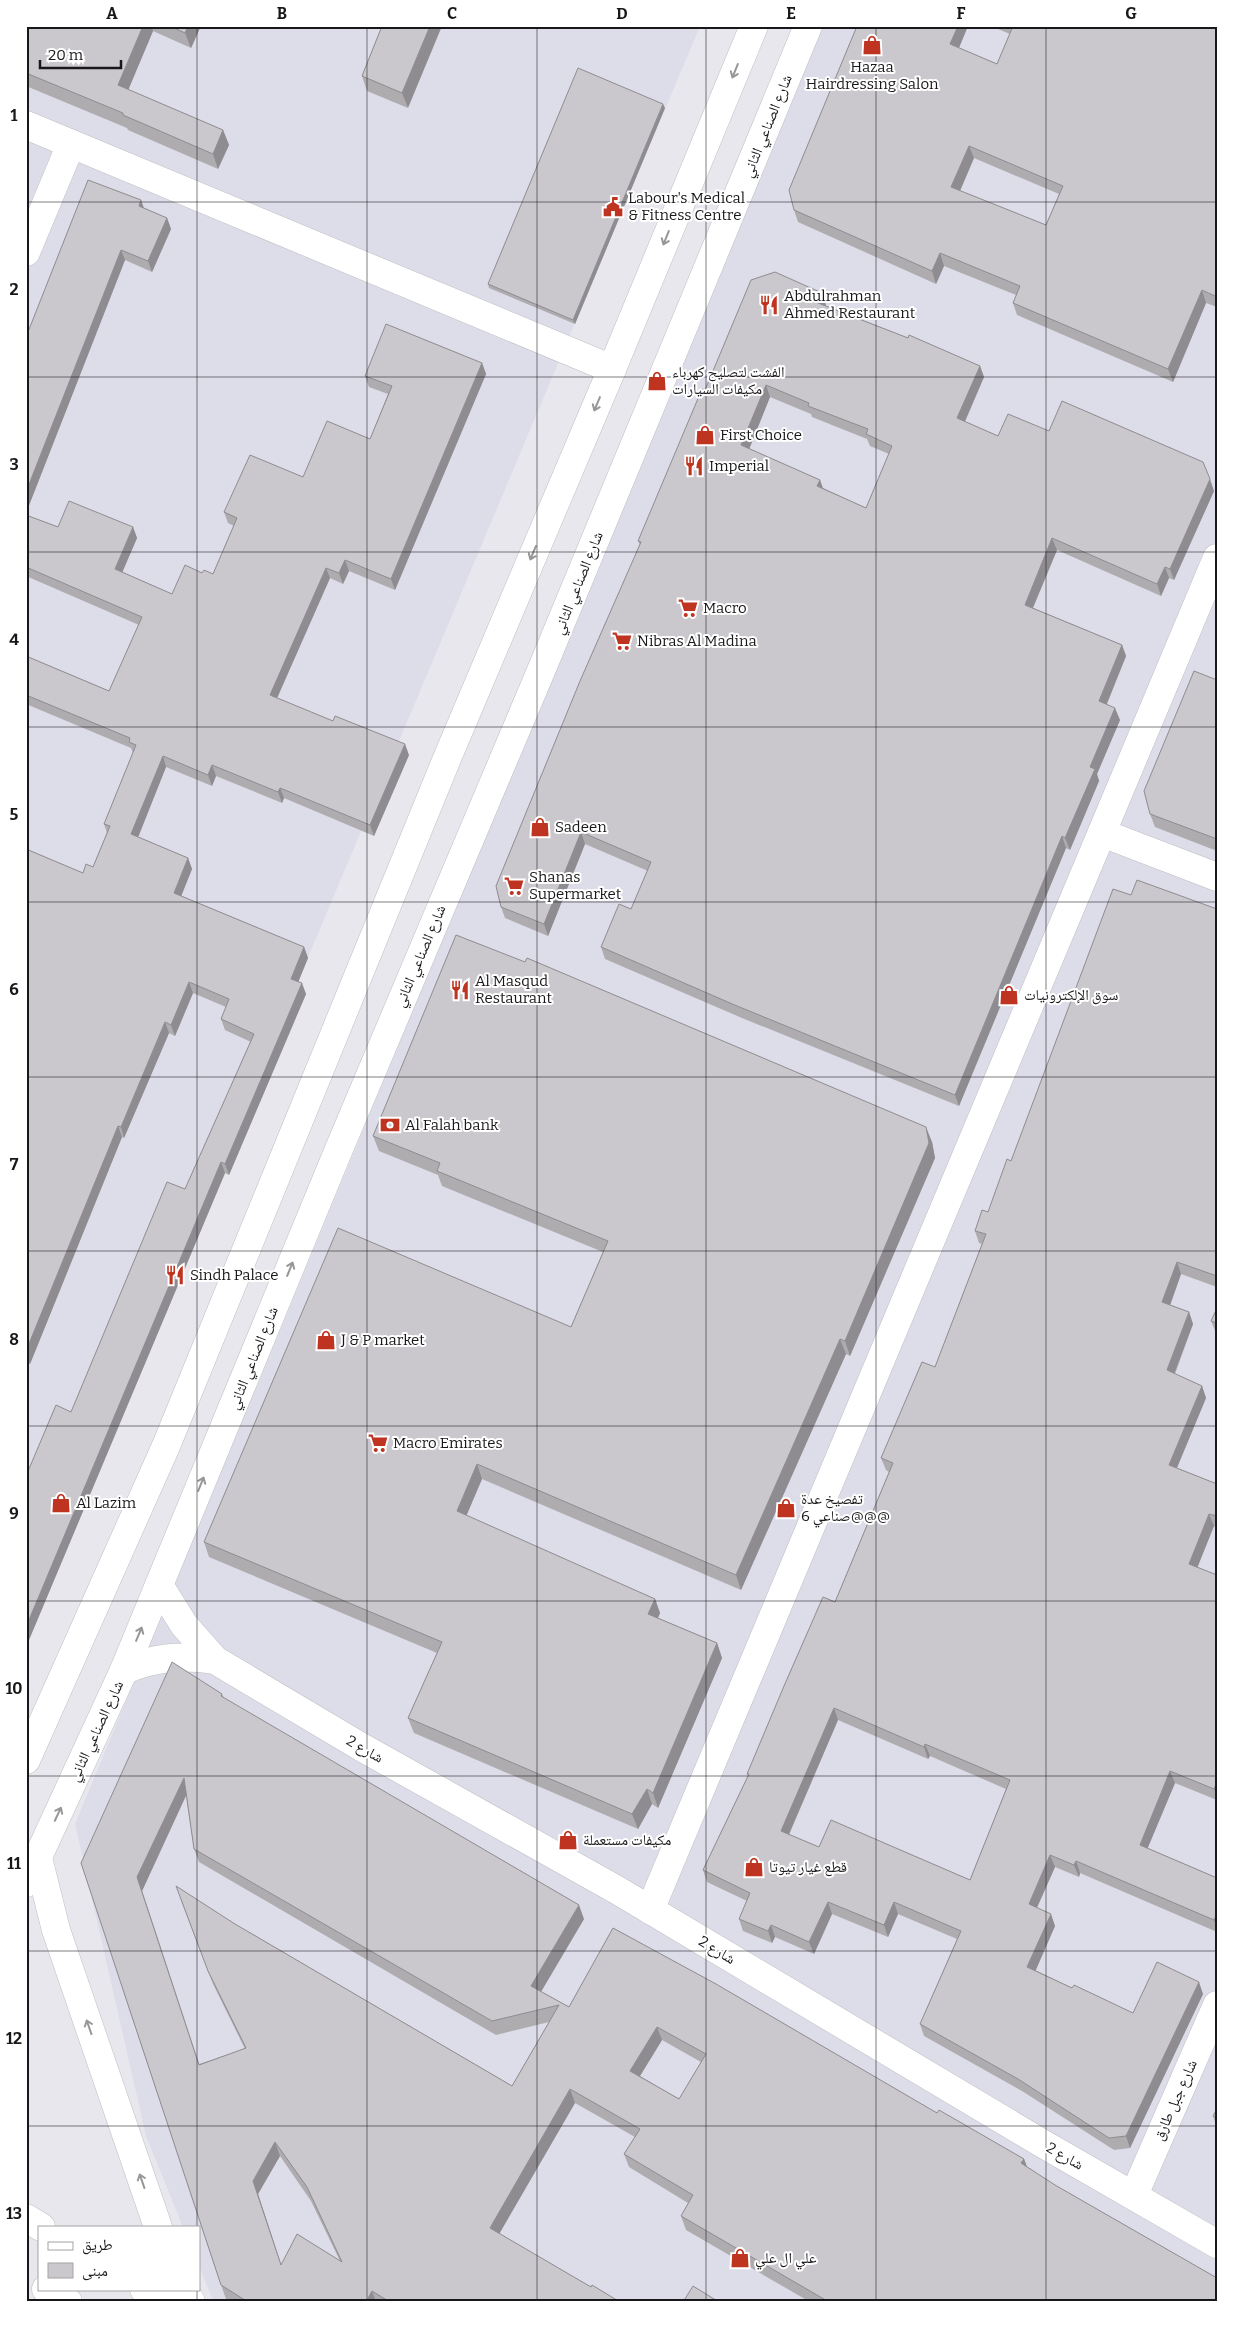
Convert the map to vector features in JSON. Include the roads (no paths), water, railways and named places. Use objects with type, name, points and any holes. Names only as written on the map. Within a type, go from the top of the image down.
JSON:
[{"type":"main road","points":[[26,1760],[166,1446],[448,756],[612,369],[754,26]]},
{"type":"main road","name":"شارع الصناعي الثاني","points":[[26,1883],[124,1670],[365,1086],[544,666],[808,26]]},
{"type":"main road","points":[[26,125],[612,369]]},
{"type":"main road","points":[[26,252],[71,144]]},
{"type":"main road","points":[[650,1910],[1217,558]]},
{"type":"main road","points":[[1102,832],[1217,877]]},
{"type":"main road","name":"شارع 2","points":[[159,1585],[184,1625],[215,1660],[363,1748],[650,1910],[1217,2244]]},
{"type":"main road","name":"شارع 2","points":[[124,1670],[140,1663],[175,1656],[215,1660]]},
{"type":"main road","points":[[38,1858],[56,1930],[158,2226]]},
{"type":"main road","name":"شارع جبل طارق","points":[[1134,2195],[1217,2006]]},
{"type":"main road","points":[[26,2218],[39,2226]]},
{"type":"main road","points":[[26,2278],[38,2284]]},
{"type":"main road","points":[[48,2290],[68,2302]]},
{"type":"main road","points":[[146,2290],[164,2302]]},
{"type":"main road","points":[[185,2290],[191,2302]]},
{"type":"place","name":"Hazaa Hairdressing Salon","points":[[872,45]]},
{"type":"place","name":"Labour's Medical & Fitness Centre","points":[[613,207]]},
{"type":"place","name":"Abdulrahman Ahmed Restaurant","points":[[769,305]]},
{"type":"place","name":"الفشت لتصلیح کھرباء مکیفات السیارات","points":[[657,381]]},
{"type":"place","name":"First Choice","points":[[705,435]]},
{"type":"place","name":"Imperial","points":[[694,466]]},
{"type":"place","name":"Macro","points":[[688,608]]},
{"type":"place","name":"Nibras Al Madina","points":[[622,641]]},
{"type":"place","name":"Sadeen","points":[[540,827]]},
{"type":"place","name":"Shanas Supermarket","points":[[514,886]]},
{"type":"place","name":"Al Masqud Restaurant","points":[[460,990]]},
{"type":"place","name":"سوق الإلكترونيات","points":[[1009,995]]},
{"type":"place","name":"Al Falah bank","points":[[390,1125]]},
{"type":"place","name":"Sindh Palace","points":[[175,1275]]},
{"type":"place","name":"J & P market","points":[[326,1340]]},
{"type":"place","name":"Macro Emirates","points":[[378,1443]]},
{"type":"place","name":"Al Lazim","points":[[61,1503]]},
{"type":"place","name":"تفصيخ عدة صناعي 6@@@","points":[[786,1508]]},
{"type":"place","name":"مكيفات مستعملة","points":[[568,1840]]},
{"type":"place","name":"قطع غيار تيوتا","points":[[754,1867]]},
{"type":"place","name":"علي ال علي","points":[[740,2258]]}]
